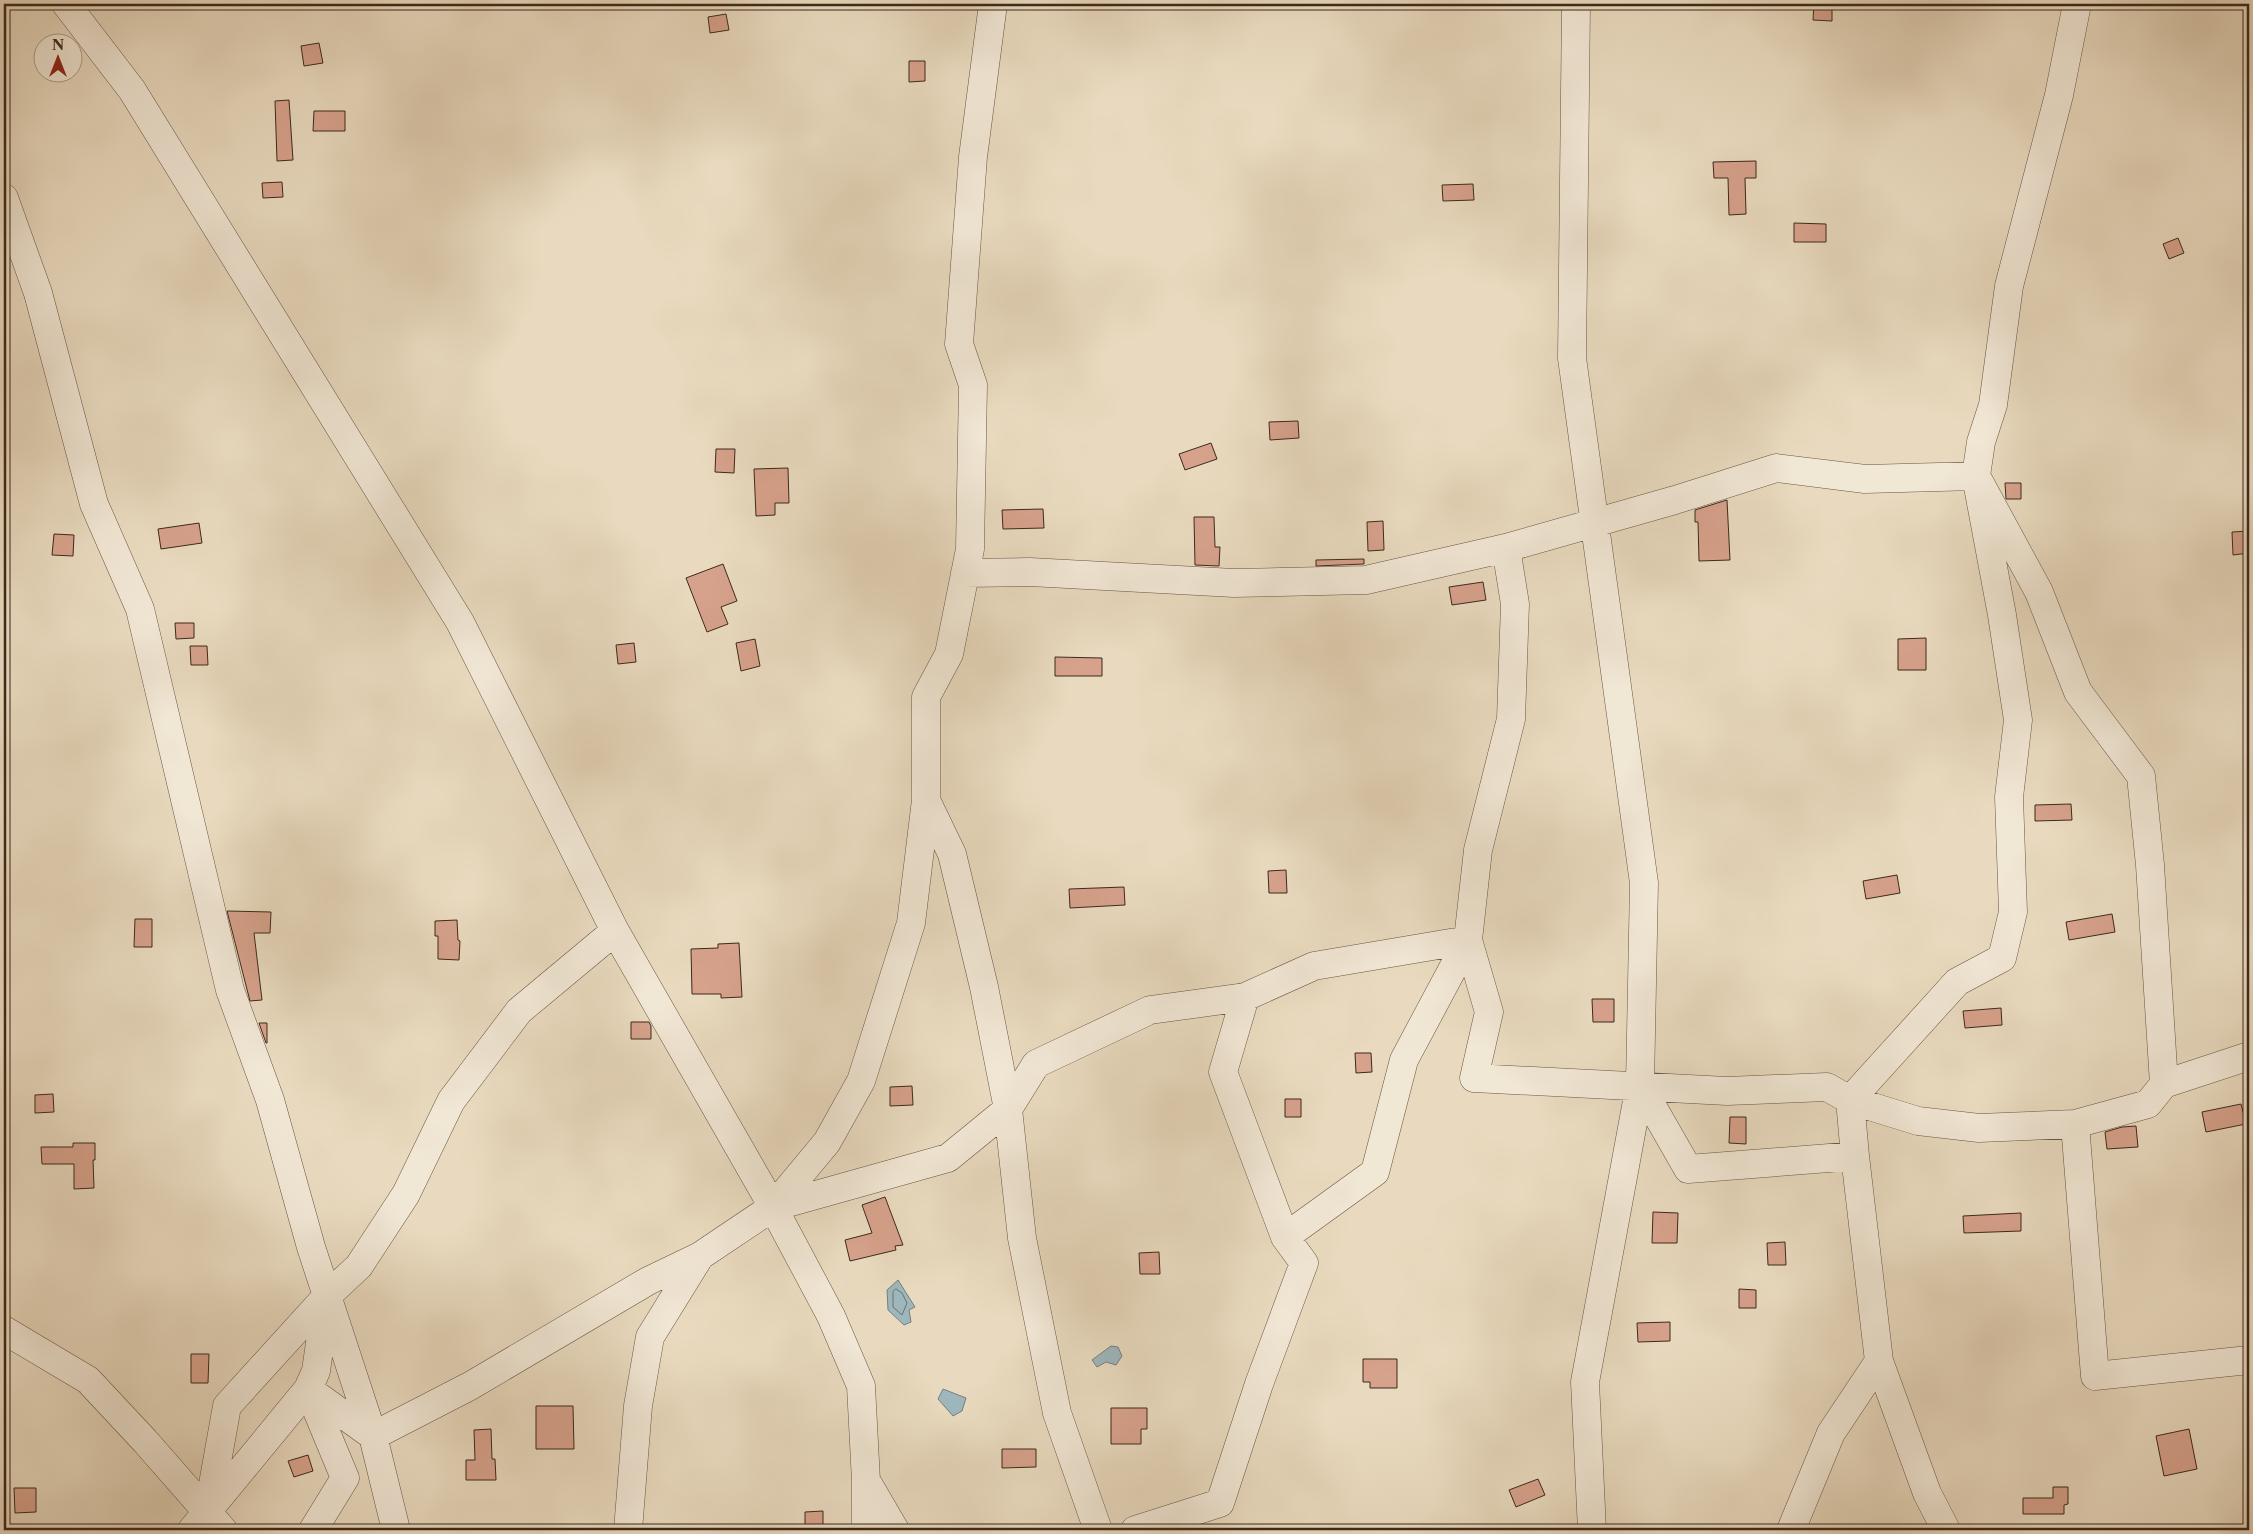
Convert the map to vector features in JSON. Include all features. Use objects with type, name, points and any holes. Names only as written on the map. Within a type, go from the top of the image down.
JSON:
[{"type":"street","points":[[66,4],[132,90],[460,622],[615,931],[773,1207],[831,1316],[861,1386],[866,1481],[866,1530]]},
{"type":"street","points":[[374,1436],[470,1386],[648,1281],[700,1256],[773,1207],[827,1142],[861,1081],[912,923],[926,800],[926,697],[948,654],[970,549],[973,385],[959,344],[973,157],[993,4]]},
{"type":"street","points":[[1576,4],[1572,358],[1644,883],[1640,1085],[1585,1382],[1592,1530]]},
{"type":"street","points":[[1946,1530],[1927,1493],[1879,1361],[1850,1100],[1956,982],[2002,958],[2013,912],[2009,797],[2018,720],[2002,615],[1976,476],[1982,442],[1993,405],[2009,286],[2059,95],[2077,4]]},
{"type":"street","points":[[4,198],[38,293],[94,504],[140,608],[230,990],[270,1100],[311,1247],[374,1436],[396,1530]]},
{"type":"street","points":[[965,573],[1030,572],[1234,583],[1366,580],[1506,548],[1776,468],[1865,479],[1976,476]]},
{"type":"street","points":[[1976,476],[2039,592],[2078,692],[2141,776],[2151,875],[2164,1084]]},
{"type":"street","points":[[1285,1237],[1375,1172],[1404,1060],[1468,940],[1478,850],[1511,719],[1515,604],[1506,548]]},
{"type":"street","points":[[926,800],[952,854],[984,987],[1008,1109],[1022,1238],[1057,1413],[1098,1530]]},
{"type":"street","points":[[208,1524],[227,1406],[327,1296],[359,1266],[406,1194],[451,1101],[519,1011],[615,931]]},
{"type":"street","points":[[773,1207],[948,1158],[1008,1109],[1036,1064],[1150,1010],[1245,997],[1314,966],[1468,940]]},
{"type":"street","points":[[1468,940],[1489,1012],[1474,1078],[1640,1085],[1727,1091],[1827,1087],[1850,1100],[1918,1121],[1978,1128],[2075,1124],[2148,1104],[2164,1084],[2249,1056]]},
{"type":"street","points":[[1135,1530],[1220,1503],[1259,1384],[1304,1263],[1285,1237],[1223,1072],[1245,997]]},
{"type":"street","points":[[1640,1085],[1688,1169],[1855,1156]]},
{"type":"street","points":[[2075,1124],[2095,1376],[2249,1360]]},
{"type":"street","points":[[628,1530],[638,1406],[650,1337],[700,1256]]},
{"type":"street","points":[[208,1524],[308,1388],[316,1371],[327,1296]]},
{"type":"street","points":[[4,1330],[88,1380],[208,1524]]},
{"type":"street","points":[[1791,1530],[1831,1433],[1879,1361]]},
{"type":"street","points":[[308,1388],[374,1436]]},
{"type":"street","points":[[308,1388],[345,1478],[313,1530]]},
{"type":"street","points":[[866,1481],[895,1530]]},
{"type":"water","points":[[898,1280],[915,1307],[909,1310],[911,1322],[904,1325],[888,1310],[887,1290]]},
{"type":"water","points":[[1111,1346],[1118,1347],[1122,1356],[1116,1365],[1106,1362],[1097,1367],[1092,1360]]},
{"type":"water","points":[[943,1389],[966,1398],[962,1411],[953,1416],[938,1399]]},
{"type":"building","points":[[1814,4],[1832,4],[1832,21],[1813,20]]},
{"type":"building","points":[[726,14],[729,30],[710,33],[708,17]]},
{"type":"building","points":[[319,43],[323,63],[304,66],[301,46]]},
{"type":"building","points":[[909,61],[925,61],[925,81],[909,82]]},
{"type":"building","points":[[289,100],[293,160],[277,161],[275,101]]},
{"type":"building","points":[[314,111],[345,111],[345,131],[313,131]]},
{"type":"building","points":[[1756,161],[1756,178],[1745,178],[1746,214],[1729,215],[1728,178],[1714,178],[1713,162]]},
{"type":"building","points":[[282,182],[283,197],[263,198],[262,183]]},
{"type":"building","points":[[1473,184],[1474,200],[1443,201],[1442,185]]},
{"type":"building","points":[[1794,223],[1826,224],[1826,242],[1794,242]]},
{"type":"building","points":[[2178,238],[2184,253],[2169,259],[2163,244]]},
{"type":"building","points":[[1298,421],[1299,438],[1270,440],[1269,422]]},
{"type":"building","points":[[1211,443],[1217,459],[1185,470],[1179,454]]},
{"type":"building","points":[[716,449],[735,449],[734,473],[715,472]]},
{"type":"building","points":[[788,468],[789,503],[775,503],[775,515],[756,516],[754,469]]},
{"type":"building","points":[[2005,483],[2021,483],[2021,499],[2006,499]]},
{"type":"building","points":[[1727,500],[1730,560],[1699,561],[1698,522],[1695,522],[1695,510]]},
{"type":"building","points":[[1043,509],[1044,528],[1003,529],[1002,510]]},
{"type":"building","points":[[1194,517],[1214,517],[1215,547],[1220,547],[1219,566],[1195,565]]},
{"type":"building","points":[[1383,521],[1384,550],[1368,551],[1367,522]]},
{"type":"building","points":[[199,523],[202,543],[161,549],[158,529]]},
{"type":"building","points":[[2249,531],[2249,553],[2233,555],[2232,532]]},
{"type":"building","points":[[54,534],[74,535],[73,556],[52,555]]},
{"type":"building","points":[[1364,559],[1364,564],[1316,566],[1316,560]]},
{"type":"building","points":[[723,564],[737,601],[721,607],[728,624],[707,632],[686,578]]},
{"type":"building","points":[[1483,582],[1486,600],[1452,605],[1449,587]]},
{"type":"building","points":[[175,623],[194,623],[194,638],[176,639]]},
{"type":"building","points":[[1926,638],[1926,670],[1898,670],[1898,639]]},
{"type":"building","points":[[755,639],[760,666],[741,671],[736,643]]},
{"type":"building","points":[[634,643],[636,662],[618,664],[616,645]]},
{"type":"building","points":[[190,646],[207,646],[208,665],[191,665]]},
{"type":"building","points":[[1055,657],[1102,658],[1102,676],[1055,676]]},
{"type":"building","points":[[2071,804],[2072,820],[2035,821],[2035,805]]},
{"type":"building","points":[[1286,870],[1287,893],[1269,893],[1268,871]]},
{"type":"building","points":[[1897,875],[1900,893],[1866,899],[1863,881]]},
{"type":"building","points":[[1124,887],[1125,905],[1070,908],[1069,889]]},
{"type":"building","points":[[227,911],[271,912],[270,933],[254,933],[262,1000],[250,1001]]},
{"type":"building","points":[[2112,914],[2115,932],[2069,940],[2066,922]]},
{"type":"building","points":[[135,919],[152,919],[152,947],[134,947]]},
{"type":"building","points":[[457,920],[458,940],[460,941],[459,960],[438,959],[438,936],[435,936],[435,921]]},
{"type":"building","points":[[739,943],[742,997],[721,998],[721,994],[692,994],[691,949],[718,948],[718,944]]},
{"type":"building","points":[[1592,999],[1614,999],[1614,1022],[1593,1022]]},
{"type":"building","points":[[2001,1008],[2002,1025],[1965,1028],[1963,1011]]},
{"type":"building","points":[[631,1022],[649,1022],[651,1026],[651,1039],[631,1039]]},
{"type":"building","points":[[259,1023],[267,1023],[267,1043],[266,1043]]},
{"type":"building","points":[[1355,1053],[1371,1053],[1372,1072],[1356,1073]]},
{"type":"building","points":[[912,1086],[913,1105],[890,1106],[890,1087]]},
{"type":"building","points":[[53,1094],[54,1112],[35,1113],[35,1095]]},
{"type":"building","points":[[1285,1099],[1301,1099],[1301,1117],[1285,1117]]},
{"type":"building","points":[[2241,1104],[2246,1124],[2206,1132],[2202,1112]]},
{"type":"building","points":[[1730,1117],[1746,1117],[1746,1144],[1729,1143]]},
{"type":"building","points":[[2136,1126],[2138,1147],[2107,1149],[2105,1132],[2122,1127]]},
{"type":"building","points":[[73,1143],[95,1143],[95,1160],[93,1160],[94,1188],[74,1189],[74,1164],[42,1164],[41,1147],[73,1147]]},
{"type":"building","points":[[885,1197],[903,1245],[895,1246],[896,1250],[850,1261],[845,1240],[872,1233],[862,1205]]},
{"type":"building","points":[[1653,1212],[1678,1213],[1677,1243],[1652,1243]]},
{"type":"building","points":[[2021,1213],[2021,1231],[1964,1233],[1963,1216]]},
{"type":"building","points":[[1785,1242],[1786,1265],[1768,1265],[1767,1243]]},
{"type":"building","points":[[1159,1252],[1160,1274],[1140,1274],[1139,1253]]},
{"type":"building","points":[[1739,1289],[1756,1290],[1756,1308],[1739,1308]]},
{"type":"building","points":[[1670,1322],[1670,1341],[1638,1342],[1637,1323]]},
{"type":"building","points":[[191,1354],[209,1354],[208,1383],[191,1383]]},
{"type":"building","points":[[1363,1359],[1397,1359],[1397,1388],[1370,1388],[1370,1382],[1363,1382]]},
{"type":"building","points":[[536,1406],[573,1406],[574,1449],[536,1449]]},
{"type":"building","points":[[1111,1408],[1147,1408],[1147,1429],[1141,1429],[1141,1444],[1111,1444]]},
{"type":"building","points":[[491,1429],[492,1459],[495,1459],[496,1480],[466,1480],[466,1460],[475,1460],[474,1430]]},
{"type":"building","points":[[2189,1429],[2197,1469],[2164,1476],[2156,1436]]},
{"type":"building","points":[[1002,1449],[1036,1449],[1036,1467],[1002,1468]]},
{"type":"building","points":[[308,1455],[313,1471],[294,1477],[288,1461]]},
{"type":"building","points":[[1538,1479],[1545,1495],[1516,1507],[1509,1490]]},
{"type":"building","points":[[2053,1487],[2068,1487],[2068,1504],[2064,1505],[2064,1514],[2023,1514],[2023,1498],[2053,1498]]},
{"type":"building","points":[[14,1488],[36,1488],[36,1512],[15,1513]]},
{"type":"building","points":[[823,1511],[823,1529],[805,1529],[805,1512]]}]
